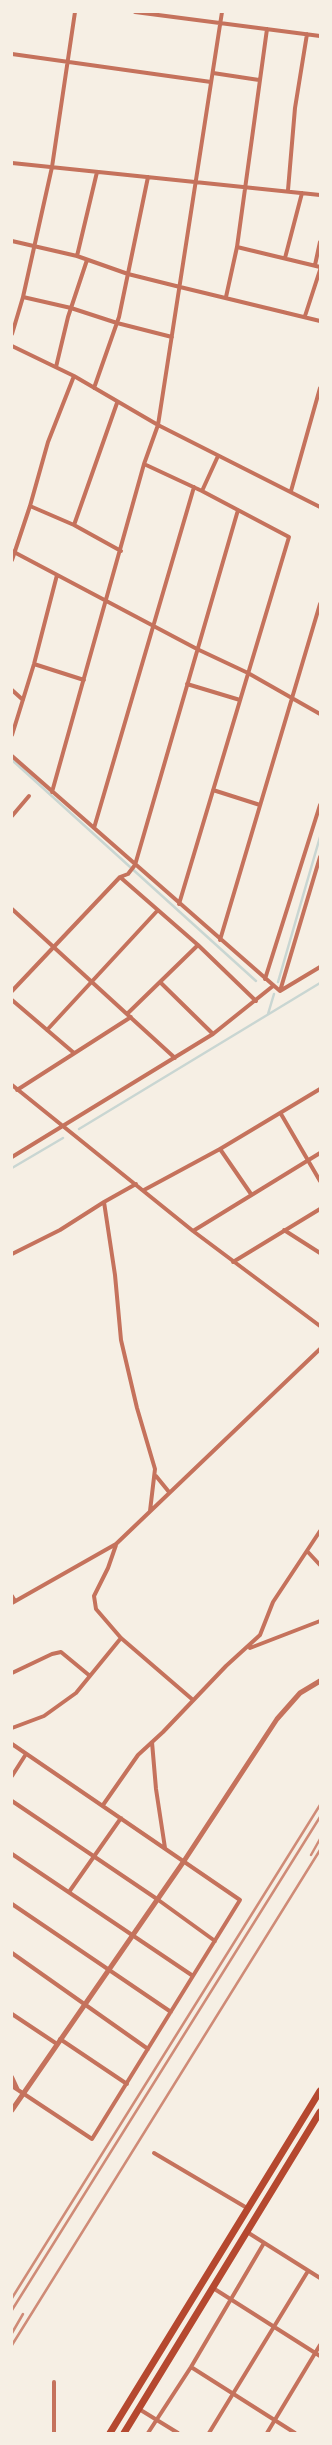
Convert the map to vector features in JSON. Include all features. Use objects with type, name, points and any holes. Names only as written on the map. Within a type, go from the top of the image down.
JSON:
[{"type":"highway","points":[[110,2433],[320,2091]]},
{"type":"highway","points":[[124,2433],[320,2112]]},
{"type":"street","points":[[12,334],[23,297],[52,167],[75,12]]},
{"type":"street","points":[[135,12],[320,36]]},
{"type":"street","points":[[52,792],[108,600],[144,464],[158,425],[180,287],[194,183],[222,12]]},
{"type":"street","points":[[226,297],[237,246],[267,29]]},
{"type":"street","points":[[288,190],[295,108],[307,34]]},
{"type":"street","points":[[12,54],[211,82]]},
{"type":"street","points":[[212,73],[259,80]]},
{"type":"street","points":[[12,163],[194,183],[288,190],[320,195]]},
{"type":"street","points":[[77,256],[97,172]]},
{"type":"street","points":[[94,388],[117,323],[148,177]]},
{"type":"street","points":[[285,258],[302,193]]},
{"type":"street","points":[[12,241],[77,256],[128,274],[305,316],[320,321]]},
{"type":"street","points":[[315,266],[320,242]]},
{"type":"street","points":[[237,246],[320,268],[305,316]]},
{"type":"street","points":[[56,367],[71,308],[87,260]]},
{"type":"street","points":[[23,297],[71,308],[117,323],[172,337]]},
{"type":"street","points":[[12,346],[74,376],[117,403],[158,425],[320,507]]},
{"type":"street","points":[[12,560],[13,551],[30,506],[48,442],[74,376]]},
{"type":"street","points":[[291,491],[320,388]]},
{"type":"street","points":[[74,525],[117,403]]},
{"type":"street","points":[[202,490],[218,456]]},
{"type":"street","points":[[144,464],[202,490],[289,537],[179,904]]},
{"type":"street","points":[[94,828],[194,487]]},
{"type":"street","points":[[30,506],[74,525],[121,551]]},
{"type":"street","points":[[12,991],[120,877],[128,874],[134,866],[238,510]]},
{"type":"street","points":[[13,551],[108,600],[197,649],[248,673],[320,714]]},
{"type":"street","points":[[12,736],[34,664],[57,575]]},
{"type":"street","points":[[220,940],[320,604]]},
{"type":"street","points":[[34,664],[84,680]]},
{"type":"street","points":[[187,684],[240,700]]},
{"type":"street","points":[[12,690],[23,700]]},
{"type":"street","points":[[12,756],[94,828],[134,866],[280,991]]},
{"type":"street","points":[[213,790],[260,805]]},
{"type":"street","points":[[12,816],[30,796]]},
{"type":"street","points":[[265,979],[320,805]]},
{"type":"street","points":[[280,991],[320,860]]},
{"type":"street","points":[[120,877],[198,945],[256,1001]]},
{"type":"street","points":[[47,1030],[158,910]]},
{"type":"street","points":[[13,911],[175,1058]]},
{"type":"street","points":[[127,1014],[198,945]]},
{"type":"street","points":[[280,991],[320,968]]},
{"type":"street","points":[[160,982],[213,1034]]},
{"type":"street","points":[[12,1157],[213,1034],[273,986]]},
{"type":"street","points":[[12,1000],[74,1053]]},
{"type":"street","points":[[17,1090],[131,1017]]},
{"type":"street","points":[[12,1085],[193,1231],[320,1326]]},
{"type":"street","points":[[144,1190],[281,1114],[320,1089]]},
{"type":"street","points":[[281,1114],[320,1181]]},
{"type":"street","points":[[220,1149],[251,1194]]},
{"type":"street","points":[[193,1231],[320,1153]]},
{"type":"street","points":[[12,1254],[60,1230],[136,1184]]},
{"type":"street","points":[[104,1202],[115,1275],[121,1340],[156,1476],[150,1511]]},
{"type":"street","points":[[233,1262],[320,1209]]},
{"type":"street","points":[[284,1230],[320,1253]]},
{"type":"street","points":[[12,1596],[14,1602],[116,1544],[320,1349]]},
{"type":"street","points":[[316,1353],[320,1357]]},
{"type":"street","points":[[156,1476],[169,1492]]},
{"type":"street","points":[[103,1805],[134,1760],[226,1666],[260,1635],[273,1602],[320,1531]]},
{"type":"street","points":[[116,1544],[108,1568],[94,1596],[96,1609],[121,1638],[193,1700]]},
{"type":"street","points":[[307,1551],[320,1565]]},
{"type":"street","points":[[247,1648],[320,1621]]},
{"type":"street","points":[[12,1728],[44,1716],[76,1693],[121,1638]]},
{"type":"street","points":[[12,1673],[52,1654],[61,1652],[90,1676]]},
{"type":"street","points":[[12,2110],[20,2092],[59,2042],[184,1861],[285,1709],[300,1693],[320,1681]]},
{"type":"street","points":[[152,1742],[156,1789],[165,1848]]},
{"type":"street","points":[[12,1744],[240,1900],[92,2139],[12,2086]]},
{"type":"street","points":[[12,1776],[26,1754]]},
{"type":"street","points":[[12,1801],[157,1899],[214,1942]]},
{"type":"street","points":[[69,1892],[121,1818]]},
{"type":"street","points":[[12,1854],[193,1976]]},
{"type":"street","points":[[12,1905],[171,2012]]},
{"type":"street","points":[[12,1953],[148,2049]]},
{"type":"street","points":[[12,2014],[127,2084]]},
{"type":"street","points":[[12,2077],[20,2092]]},
{"type":"street","points":[[154,2153],[247,2208]]},
{"type":"street","points":[[246,2232],[320,2278]]},
{"type":"street","points":[[148,2433],[191,2367],[264,2243]]},
{"type":"street","points":[[209,2433],[308,2271]]},
{"type":"street","points":[[213,2288],[320,2356]]},
{"type":"street","points":[[267,2433],[320,2345]]},
{"type":"street","points":[[191,2367],[295,2433]]},
{"type":"street","points":[[54,2382],[54,2433]]},
{"type":"street","points":[[139,2409],[178,2433]]},
{"type":"waterway","points":[[12,760],[256,981]]},
{"type":"waterway","points":[[278,982],[320,837]]},
{"type":"waterway","points":[[79,1129],[320,983]]},
{"type":"waterway","points":[[268,1014],[274,994]]},
{"type":"waterway","points":[[12,1168],[63,1138]]},
{"type":"railway","points":[[12,2298],[320,1805]]},
{"type":"railway","points":[[12,2310],[320,1817]]},
{"type":"railway","points":[[311,1855],[320,1839]]},
{"type":"railway","points":[[12,2345],[320,1850]]},
{"type":"railway","points":[[12,2333],[23,2314]]}]
